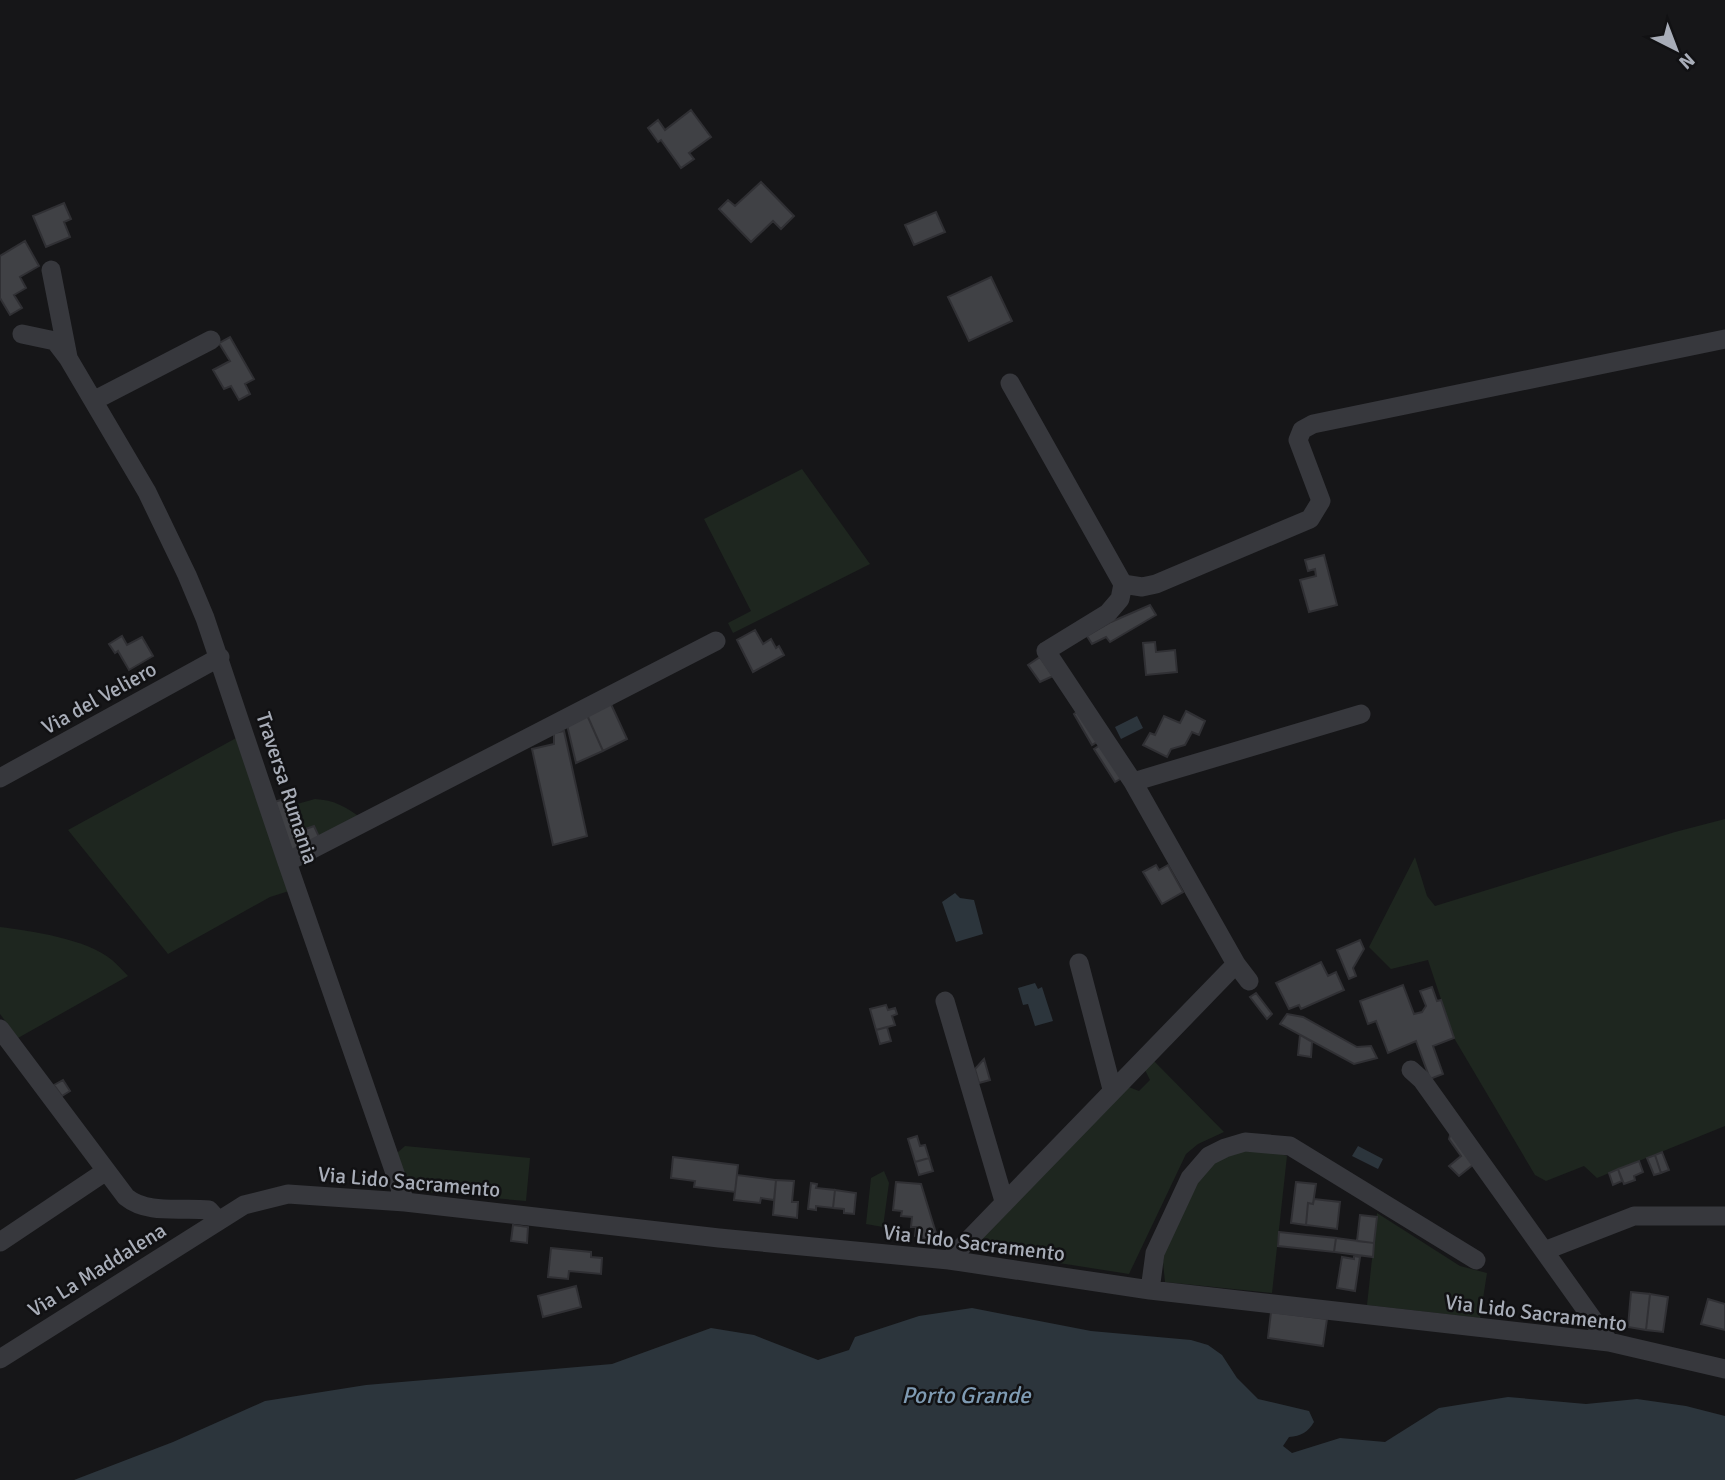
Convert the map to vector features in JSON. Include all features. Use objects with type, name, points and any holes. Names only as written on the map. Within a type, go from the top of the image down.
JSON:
[{"type":"street","points":[[51,270],[68,358]]},
{"type":"street","points":[[22,334],[55,341],[68,358]]},
{"type":"street","points":[[1123,584],[1142,587],[1156,584],[1310,519],[1321,500],[1298,440],[1302,430],[1313,424],[1725,339]]},
{"type":"street","points":[[95,400],[211,340]]},
{"type":"street","name":"Traversa Rumania","points":[[68,358],[147,492],[192,586],[220,657],[287,862],[405,1202]]},
{"type":"street","points":[[1010,383],[1123,584],[1120,599],[1108,613],[1046,651],[1133,782],[1236,964],[1249,981]]},
{"type":"street","points":[[287,862],[716,641]]},
{"type":"street","name":"Via del Veliero","points":[[0,778],[220,657]]},
{"type":"street","points":[[1133,782],[1361,714]]},
{"type":"street","points":[[1079,963],[1112,1089]]},
{"type":"street","points":[[949,1260],[1236,964]]},
{"type":"street","points":[[945,1001],[1004,1201]]},
{"type":"street","points":[[0,1029],[126,1197],[136,1205],[153,1209],[209,1210],[218,1220]]},
{"type":"street","points":[[1411,1070],[1422,1080],[1609,1342]]},
{"type":"street","points":[[1150,1290],[1155,1253],[1190,1178],[1209,1156],[1245,1142],[1290,1146],[1476,1260]]},
{"type":"street","points":[[0,1241],[106,1171]]},
{"type":"street","name":"Via Lido Sacramento","points":[[218,1220],[244,1205],[288,1194],[405,1202],[719,1238],[949,1260],[1150,1290],[1609,1342],[1725,1370]]},
{"type":"street","points":[[1544,1251],[1634,1216],[1725,1216]]},
{"type":"street","name":"Via La Maddalena","points":[[0,1359],[218,1220]]},
{"type":"shaded area","points":[[802,469],[870,564],[733,633],[728,623],[751,611],[704,519]]},
{"type":"shaded area","points":[[238,737],[289,891],[270,897],[168,954],[68,830]]},
{"type":"shaded area","points":[[315,799],[340,805],[362,819],[320,839],[314,826],[300,831],[290,806]]},
{"type":"shaded area","points":[[1725,819],[1725,1126],[1597,1178],[1584,1166],[1546,1181],[1535,1175],[1454,1038],[1428,960],[1391,969],[1369,947],[1415,857],[1427,896],[1435,906]]},
{"type":"shaded area","points":[[0,927],[74,941],[112,960],[128,976],[18,1038],[0,1014]]},
{"type":"shaded area","points":[[1153,1060],[1224,1132],[1198,1144],[1186,1154],[1129,1274],[976,1250],[973,1243],[1126,1086],[1139,1091],[1150,1080],[1144,1068]]},
{"type":"shaded area","points":[[405,1146],[530,1158],[526,1201],[415,1191],[409,1187],[397,1153]]},
{"type":"shaded area","points":[[1241,1151],[1287,1156],[1272,1293],[1165,1282],[1165,1251],[1206,1166]]},
{"type":"shaded area","points":[[884,1171],[889,1183],[883,1227],[866,1224],[871,1178]]},
{"type":"shaded area","points":[[1377,1213],[1460,1266],[1487,1273],[1480,1318],[1367,1305]]},
{"type":"water","points":[[1137,716],[1143,728],[1121,739],[1115,727]]},
{"type":"water","points":[[955,893],[960,898],[974,900],[983,934],[956,942],[942,902]]},
{"type":"water","points":[[1035,983],[1038,989],[1042,987],[1053,1021],[1035,1026],[1028,1004],[1023,1005],[1018,988]]},
{"type":"water","points":[[1358,1146],[1383,1159],[1378,1169],[1352,1156]]},
{"type":"water","name":"Porto Grande","points":[[972,1308],[1091,1331],[1191,1340],[1208,1345],[1222,1355],[1237,1378],[1258,1399],[1309,1411],[1314,1422],[1312,1425],[1304,1433],[1289,1437],[1283,1446],[1292,1453],[1340,1438],[1385,1442],[1439,1408],[1508,1397],[1586,1404],[1637,1399],[1686,1406],[1725,1416],[1725,1480],[74,1480],[173,1442],[265,1401],[366,1385],[612,1364],[711,1328],[754,1335],[818,1360],[849,1350],[855,1337],[919,1316]]},
{"type":"building","points":[[691,110],[711,137],[689,153],[694,159],[681,168],[661,140],[658,142],[648,128],[658,120],[665,130]]},
{"type":"building","points":[[761,182],[794,216],[781,229],[773,221],[751,242],[719,209],[728,200],[735,206]]},
{"type":"building","points":[[64,203],[71,219],[64,222],[70,237],[46,247],[33,216]]},
{"type":"building","points":[[936,212],[945,232],[914,245],[905,225]]},
{"type":"building","points":[[25,241],[39,266],[20,277],[26,288],[14,295],[22,308],[10,315],[0,298],[0,256]]},
{"type":"building","points":[[991,277],[1012,321],[969,341],[948,297]]},
{"type":"building","points":[[230,337],[254,379],[245,384],[250,394],[239,400],[231,386],[224,389],[213,370],[230,361],[219,343]]},
{"type":"building","points":[[1324,555],[1337,605],[1309,612],[1300,580],[1316,576],[1315,569],[1308,571],[1305,560]]},
{"type":"building","points":[[1150,605],[1156,615],[1110,642],[1106,637],[1092,644],[1087,636],[1111,622]]},
{"type":"building","points":[[755,630],[763,644],[771,639],[784,655],[753,672],[737,640]]},
{"type":"building","points":[[122,636],[127,645],[142,637],[153,656],[129,670],[118,651],[115,653],[109,644]]},
{"type":"building","points":[[1155,642],[1156,652],[1175,650],[1177,672],[1146,675],[1143,643]]},
{"type":"building","points":[[1040,657],[1053,676],[1040,682],[1028,665]]},
{"type":"building","points":[[610,702],[627,739],[603,751],[587,715]]},
{"type":"building","points":[[1080,710],[1100,740],[1092,745],[1074,714]]},
{"type":"building","points":[[1186,711],[1205,721],[1199,735],[1192,732],[1185,745],[1171,749],[1167,757],[1143,745],[1150,733],[1155,735],[1164,716],[1180,723]]},
{"type":"building","points":[[587,715],[603,751],[576,763],[567,725]]},
{"type":"building","points":[[564,731],[587,836],[553,845],[532,749],[554,744],[554,733]]},
{"type":"building","points":[[1102,744],[1122,778],[1115,782],[1094,749]]},
{"type":"building","points":[[288,798],[300,831],[314,826],[320,839],[290,852],[274,802]]},
{"type":"building","points":[[1156,865],[1159,870],[1168,865],[1183,892],[1162,904],[1143,872]]},
{"type":"building","points":[[1360,940],[1364,949],[1353,968],[1356,976],[1349,979],[1337,950]]},
{"type":"building","points":[[1321,962],[1328,976],[1336,972],[1344,990],[1301,1009],[1299,1005],[1289,1009],[1276,983]]},
{"type":"building","points":[[1403,985],[1414,1014],[1422,1012],[1426,1006],[1420,991],[1432,987],[1437,1001],[1441,1000],[1454,1038],[1433,1046],[1443,1074],[1430,1079],[1416,1041],[1388,1053],[1376,1021],[1368,1024],[1360,1001]]},
{"type":"building","points":[[1256,993],[1272,1014],[1267,1019],[1250,997]]},
{"type":"building","points":[[886,1005],[888,1010],[895,1008],[897,1014],[892,1016],[895,1025],[876,1030],[870,1009]]},
{"type":"building","points":[[1287,1014],[1303,1017],[1357,1047],[1371,1046],[1377,1058],[1354,1064],[1280,1024]]},
{"type":"building","points":[[887,1027],[891,1041],[880,1044],[876,1030]]},
{"type":"building","points":[[1300,1035],[1312,1042],[1311,1057],[1298,1055]]},
{"type":"building","points":[[984,1059],[990,1080],[979,1083],[975,1069]]},
{"type":"building","points":[[63,1080],[70,1091],[62,1096],[54,1085]]},
{"type":"building","points":[[1451,1132],[1474,1164],[1459,1176],[1449,1166],[1461,1156],[1449,1139]]},
{"type":"building","points":[[917,1136],[920,1146],[925,1145],[929,1158],[915,1162],[908,1139]]},
{"type":"building","points":[[1662,1152],[1669,1170],[1661,1173],[1655,1155]]},
{"type":"building","points":[[1655,1155],[1661,1173],[1654,1175],[1647,1158]]},
{"type":"building","points":[[673,1157],[738,1165],[735,1192],[694,1187],[695,1181],[671,1178]]},
{"type":"building","points":[[929,1158],[933,1171],[919,1175],[915,1162]]},
{"type":"building","points":[[1639,1161],[1643,1172],[1634,1176],[1635,1180],[1624,1184],[1618,1169]]},
{"type":"building","points":[[1618,1169],[1622,1181],[1613,1185],[1609,1173]]},
{"type":"building","points":[[737,1175],[776,1180],[774,1200],[761,1198],[760,1203],[734,1200]]},
{"type":"building","points":[[776,1180],[794,1181],[792,1202],[798,1202],[797,1218],[773,1215]]},
{"type":"building","points":[[896,1182],[921,1184],[939,1243],[915,1236],[916,1227],[911,1227],[912,1217],[901,1216],[902,1211],[893,1210]]},
{"type":"building","points":[[1296,1182],[1316,1184],[1313,1204],[1308,1203],[1306,1225],[1291,1223]]},
{"type":"building","points":[[811,1183],[817,1184],[816,1188],[835,1190],[833,1208],[816,1206],[816,1210],[808,1209]]},
{"type":"building","points":[[835,1190],[856,1193],[854,1214],[833,1208]]},
{"type":"building","points":[[1314,1199],[1340,1202],[1337,1229],[1306,1225],[1308,1203],[1313,1204]]},
{"type":"building","points":[[1360,1215],[1377,1217],[1374,1243],[1357,1241]]},
{"type":"building","points":[[513,1225],[528,1227],[527,1243],[511,1241]]},
{"type":"building","points":[[1279,1232],[1336,1238],[1334,1252],[1278,1246]]},
{"type":"building","points":[[1336,1238],[1374,1243],[1373,1257],[1334,1252]]},
{"type":"building","points":[[551,1248],[591,1252],[591,1257],[602,1258],[601,1274],[569,1271],[568,1279],[548,1277]]},
{"type":"building","points":[[1354,1256],[1360,1257],[1355,1291],[1337,1288],[1342,1257],[1354,1259]]},
{"type":"building","points":[[576,1286],[581,1307],[543,1317],[538,1296]]},
{"type":"building","points":[[1631,1292],[1650,1294],[1646,1330],[1628,1327]]},
{"type":"building","points":[[1650,1294],[1668,1297],[1663,1332],[1646,1330]]},
{"type":"building","points":[[1708,1299],[1725,1304],[1725,1330],[1701,1324]]},
{"type":"building","points":[[1271,1312],[1327,1319],[1323,1346],[1268,1338]]}]
